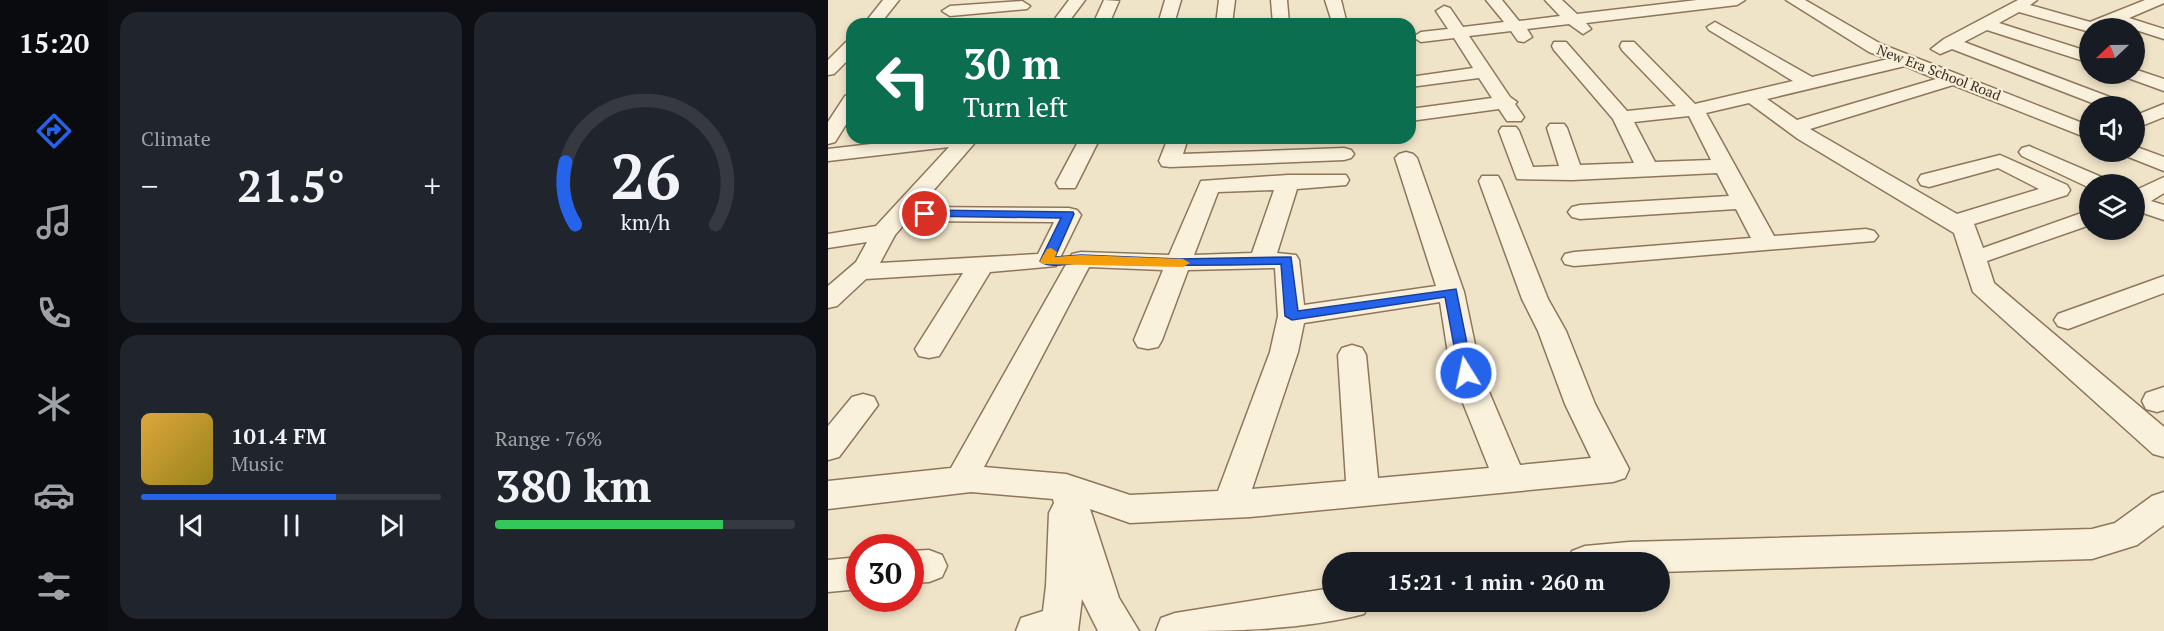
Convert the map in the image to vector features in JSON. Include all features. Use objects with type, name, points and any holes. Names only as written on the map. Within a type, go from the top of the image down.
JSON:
[{"type":"street","points":[[877,18],[891,0]]},
{"type":"street","points":[[1064,18],[1077,0]]},
{"type":"street","points":[[1168,18],[1173,0]]},
{"type":"street","points":[[1225,18],[1227,0]]},
{"type":"street","points":[[1279,0],[1280,18]]},
{"type":"street","points":[[1333,0],[1334,18]]},
{"type":"street","points":[[1494,0],[1526,40]]},
{"type":"street","points":[[1553,0],[1588,34]]},
{"type":"street","points":[[1612,0],[1642,27]]},
{"type":"street","points":[[1421,37],[1574,20],[1676,4],[1737,0]]},
{"type":"street","name":"New Era School Road","points":[[1794,0],[1875,48],[1956,78],[2079,128]]},
{"type":"street","points":[[2114,18],[2161,0]]},
{"type":"street","points":[[1104,18],[1112,1]]},
{"type":"street","points":[[1622,117],[1693,111],[1912,62],[2022,3],[2079,23]]},
{"type":"street","points":[[1676,4],[1694,19]]},
{"type":"street","points":[[949,12],[1022,6]]},
{"type":"street","points":[[2139,8],[2164,16]]},
{"type":"street","points":[[1444,11],[1485,72],[1510,117],[1525,174],[1725,166]]},
{"type":"street","points":[[1985,24],[2079,54]]},
{"type":"street","points":[[1715,27],[1810,84]]},
{"type":"street","points":[[2145,28],[2164,34]]},
{"type":"street","points":[[1950,43],[2090,96]]},
{"type":"street","points":[[1560,46],[1622,117],[1648,170]]},
{"type":"street","points":[[1628,46],[1693,111],[1766,244]]},
{"type":"street","points":[[828,72],[846,52]]},
{"type":"street","points":[[828,72],[846,72]]},
{"type":"street","points":[[1416,81],[1485,72]]},
{"type":"street","points":[[1843,76],[1888,101]]},
{"type":"street","points":[[1794,127],[1888,101],[1956,78]]},
{"type":"street","points":[[2145,78],[2164,85]]},
{"type":"street","points":[[1754,98],[1794,127],[1965,229],[1982,286],[2164,445]]},
{"type":"street","points":[[828,138],[846,110]]},
{"type":"street","points":[[1416,116],[1510,117]]},
{"type":"street","points":[[1557,128],[1572,173]]},
{"type":"street","points":[[828,155],[925,144]]},
{"type":"street","points":[[828,300],[866,266],[884,232],[964,144]]},
{"type":"street","points":[[1067,183],[1087,144]]},
{"type":"street","points":[[1177,144],[1170,162],[1344,154]]},
{"type":"street","points":[[2029,152],[2079,175]]},
{"type":"street","points":[[2145,157],[2164,165]]},
{"type":"street","points":[[1406,158],[1451,292],[1466,373],[1510,479]]},
{"type":"street","points":[[1929,180],[2000,161],[2059,189],[1954,223]]},
{"type":"street","points":[[1148,340],[1209,186],[1338,180]]},
{"type":"street","points":[[828,495],[961,480],[1066,487],[1130,509],[1230,504],[1613,469],[1580,404],[1552,331],[1535,299],[1490,181]]},
{"type":"street","points":[[1262,261],[1288,182]]},
{"type":"street","points":[[2145,195],[2164,184]]},
{"type":"street","points":[[1580,212],[1744,202]]},
{"type":"street","points":[[2145,205],[2164,213]]},
{"type":"street","points":[[901,214],[1068,214],[1047,261]]},
{"type":"street","points":[[1989,254],[2079,221]]},
{"type":"street","points":[[828,241],[884,232]]},
{"type":"street","points":[[1574,259],[1866,236]]},
{"type":"street","points":[[961,480],[1081,259]]},
{"type":"street","points":[[859,272],[1081,259],[1179,263],[1287,260],[1292,316],[1284,352],[1230,504]]},
{"type":"street","points":[[928,349],[982,264]]},
{"type":"street","points":[[2068,320],[2164,284]]},
{"type":"street","points":[[1292,316],[1451,292]]},
{"type":"street","points":[[1352,355],[1363,492]]},
{"type":"street","points":[[828,448],[863,405]]},
{"type":"street","points":[[1051,629],[1065,586],[1066,487]]},
{"type":"street","points":[[1066,487],[1103,606],[1120,631]]},
{"type":"street","points":[[1670,556],[2092,544],[2125,536],[2164,506]]},
{"type":"street","points":[[828,576],[846,574]]},
{"type":"street","points":[[1175,631],[1322,607]]},
{"type":"slow traffic","points":[[1051,252],[1047,261],[1081,259],[1183,263]]},
{"type":"route","points":[[925,214],[1068,214],[1047,261],[1081,259],[1179,263],[1287,260],[1292,316],[1451,292],[1466,373]]}]
